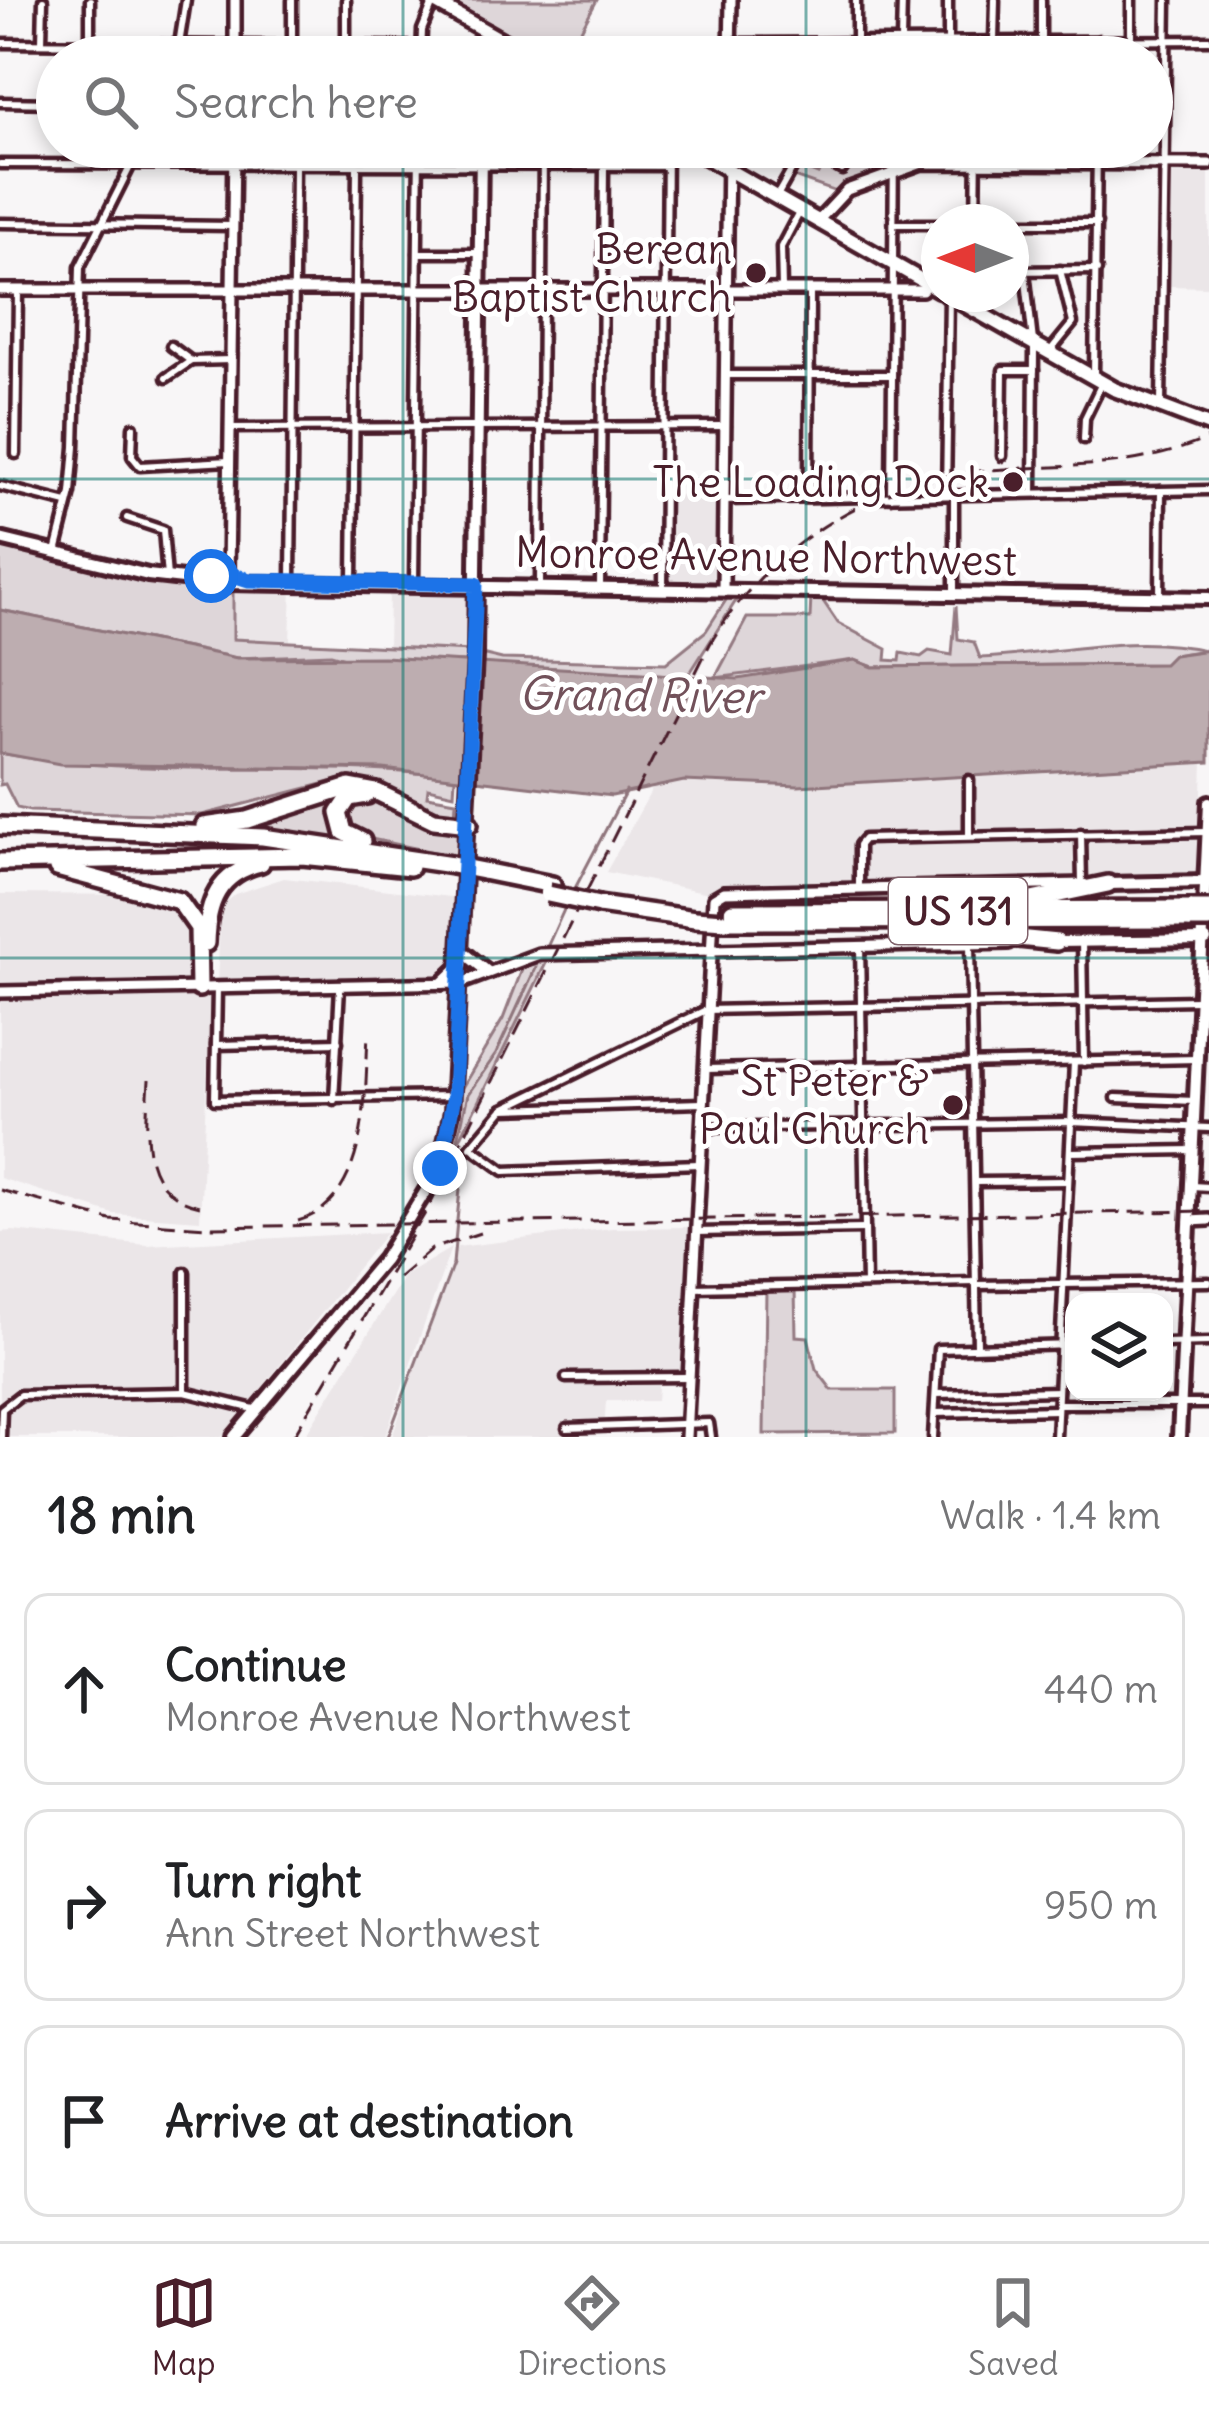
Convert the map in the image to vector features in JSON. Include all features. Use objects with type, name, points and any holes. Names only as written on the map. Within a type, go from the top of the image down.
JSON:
[{"type":"highway","points":[[74,830],[231,823],[350,787],[377,792],[426,817],[469,827]]},
{"type":"highway","points":[[423,859],[350,837],[340,824],[343,804],[363,794],[419,820],[469,827]]},
{"type":"highway","name":"US 131","points":[[0,826],[310,841],[423,859],[452,870]]},
{"type":"highway","name":"US 131","points":[[0,865],[280,856],[382,862],[711,915],[850,923],[1191,915],[1209,909]]},
{"type":"highway","points":[[207,988],[209,907],[229,877],[264,862],[382,862]]},
{"type":"highway","points":[[0,865],[82,872],[179,901],[197,928],[207,988]]},
{"type":"highway","points":[[890,911],[1017,903],[1108,884]]},
{"type":"highway","name":"US 131","points":[[711,915],[890,911],[1191,915],[1209,920]]},
{"type":"highway","points":[[850,923],[1057,942]]},
{"type":"main road","points":[[433,1],[495,36]]},
{"type":"main road","points":[[485,36],[486,31]]},
{"type":"main road","points":[[234,1437],[374,1272],[442,1162],[454,1096],[471,782],[481,168]]},
{"type":"main road","points":[[728,169],[921,280]]},
{"type":"main road","points":[[988,312],[1097,380],[1209,425]]},
{"type":"main road","name":"Monroe Avenue Northwest","points":[[0,538],[167,577],[1209,598]]},
{"type":"main road","points":[[1179,1437],[1204,1000],[1209,802]]},
{"type":"main road","points":[[1108,884],[1207,882]]},
{"type":"main road","points":[[1057,942],[1206,940]]},
{"type":"main road","points":[[462,957],[488,972]]},
{"type":"main road","points":[[442,983],[462,957]]},
{"type":"street","points":[[43,0],[43,36]]},
{"type":"street","points":[[90,0],[90,36]]},
{"type":"street","points":[[181,36],[186,0]]},
{"type":"street","points":[[235,36],[236,0]]},
{"type":"street","points":[[292,0],[292,36]]},
{"type":"street","points":[[346,0],[346,36]]},
{"type":"street","points":[[730,0],[730,36]]},
{"type":"street","points":[[856,0],[856,36]]},
{"type":"street","points":[[899,36],[902,0]]},
{"type":"street","points":[[948,0],[948,36]]},
{"type":"street","points":[[994,0],[994,36]]},
{"type":"street","points":[[1040,36],[1041,0]]},
{"type":"street","points":[[1131,0],[1131,36]]},
{"type":"street","points":[[1167,0],[1167,36]]},
{"type":"street","points":[[424,36],[433,1]]},
{"type":"street","points":[[1173,40],[1209,40]]},
{"type":"street","points":[[0,43],[36,43]]},
{"type":"street","points":[[0,102],[36,103]]},
{"type":"street","points":[[1173,163],[1209,164]]},
{"type":"street","points":[[0,164],[36,164]]},
{"type":"street","points":[[56,552],[75,447],[77,290],[83,255],[128,168]]},
{"type":"street","points":[[224,577],[233,168]]},
{"type":"street","points":[[291,581],[296,168],[357,168],[352,582]]},
{"type":"street","points":[[414,583],[419,168]]},
{"type":"street","points":[[540,585],[543,168]]},
{"type":"street","points":[[600,587],[604,168]]},
{"type":"street","points":[[663,588],[666,168]]},
{"type":"street","points":[[776,197],[792,168]]},
{"type":"street","points":[[891,496],[894,168]]},
{"type":"street","points":[[818,221],[847,190],[906,168]]},
{"type":"street","points":[[976,204],[977,168]]},
{"type":"street","points":[[1084,440],[1084,418],[1097,380],[1097,168]]},
{"type":"street","points":[[1161,407],[1166,168]]},
{"type":"street","points":[[723,589],[728,169]]},
{"type":"street","points":[[782,289],[781,248],[800,211]]},
{"type":"street","points":[[0,223],[232,226]]},
{"type":"street","points":[[1029,223],[1096,223]]},
{"type":"street","points":[[893,224],[921,224]]},
{"type":"street","points":[[418,253],[480,253]]},
{"type":"street","points":[[1049,352],[1073,322],[1060,270]]},
{"type":"street","points":[[1029,272],[1096,270]]},
{"type":"street","points":[[808,498],[810,289]]},
{"type":"street","points":[[0,290],[921,290]]},
{"type":"street","points":[[16,454],[18,291]]},
{"type":"street","points":[[941,312],[953,593]]},
{"type":"street","points":[[1029,312],[1034,370],[1033,493]]},
{"type":"street","points":[[171,346],[191,361]]},
{"type":"street","points":[[166,378],[191,361],[230,360]]},
{"type":"street","points":[[1002,456],[1003,370],[1034,370]]},
{"type":"street","points":[[726,375],[892,375]]},
{"type":"street","points":[[230,428],[726,426]]},
{"type":"street","points":[[134,427],[132,456],[140,466],[229,461]]},
{"type":"street","points":[[0,486],[68,503]]},
{"type":"street","points":[[724,500],[1209,490]]},
{"type":"street","points":[[1160,491],[1160,596]]},
{"type":"street","points":[[127,518],[163,530],[167,577]]},
{"type":"street","points":[[969,780],[969,835]]},
{"type":"street","points":[[859,886],[860,842],[969,835],[1208,832]]},
{"type":"street","points":[[1081,833],[1082,884]]},
{"type":"street","points":[[665,951],[698,944],[724,892],[1108,884]]},
{"type":"street","points":[[686,1431],[711,915]]},
{"type":"street","points":[[1082,941],[1084,1062]]},
{"type":"street","points":[[0,992],[461,982],[539,954],[1057,942]]},
{"type":"street","points":[[970,944],[977,1346]]},
{"type":"street","points":[[860,946],[866,1284]]},
{"type":"street","points":[[334,1100],[340,986]]},
{"type":"street","points":[[207,988],[216,1045],[213,1096],[220,1101],[454,1096]]},
{"type":"street","points":[[699,1164],[497,1168],[471,1147],[503,1108],[706,1010],[1204,1000]]},
{"type":"street","points":[[216,1045],[338,1042]]},
{"type":"street","points":[[703,1069],[1201,1061]]},
{"type":"street","points":[[1056,1437],[1074,1062]]},
{"type":"street","points":[[1116,1098],[1196,1101]]},
{"type":"street","points":[[503,1108],[701,1103]]},
{"type":"street","points":[[700,1128],[1071,1121],[1209,1128]]},
{"type":"street","points":[[1070,1152],[1193,1150]]},
{"type":"street","points":[[974,1182],[1068,1181]]},
{"type":"street","points":[[1192,1186],[1209,1186]]},
{"type":"street","points":[[1189,1221],[1209,1220]]},
{"type":"street","points":[[696,1232],[865,1228]]},
{"type":"street","points":[[185,1272],[185,1392]]},
{"type":"street","points":[[692,1288],[1209,1282]]},
{"type":"street","points":[[1173,1343],[1209,1342]]},
{"type":"street","points":[[933,1437],[938,1348],[1065,1345]]},
{"type":"street","points":[[566,1378],[688,1377]]},
{"type":"street","points":[[935,1394],[1058,1391]]},
{"type":"street","points":[[2,1437],[2,1409],[20,1395],[185,1392],[257,1411]]},
{"type":"street","points":[[934,1413],[1209,1404]]},
{"type":"street","points":[[567,1428],[686,1431],[709,1423],[711,1437]]},
{"type":"shaded area","points":[[437,0],[597,0],[577,36],[505,36]]},
{"type":"shaded area","points":[[1209,167],[1209,287],[1167,286],[1169,168]]},
{"type":"shaded area","points":[[797,168],[818,174],[821,168],[846,173],[849,168],[889,168],[839,193],[791,176]]},
{"type":"shaded area","points":[[666,495],[722,496],[721,586],[665,585]]},
{"type":"shaded area","points":[[0,541],[233,586],[233,639],[470,651],[469,662],[352,660],[331,654],[237,658],[0,610]]},
{"type":"shaded area","points":[[233,586],[292,587],[290,641],[233,639]]},
{"type":"shaded area","points":[[389,589],[470,592],[470,651],[388,650]]},
{"type":"shaded area","points":[[739,596],[688,676],[481,664],[481,654],[502,659],[666,663],[706,631],[728,597]]},
{"type":"shaded area","points":[[811,597],[821,598],[838,623],[887,649],[886,660],[900,661],[901,653],[952,655],[956,606],[958,639],[974,642],[980,658],[1122,644],[1205,650],[1174,655],[1165,664],[873,667],[855,660],[715,678],[747,618],[810,618]]},
{"type":"shaded area","points":[[0,753],[110,766],[334,769],[445,776],[455,778],[454,794],[428,788],[427,796],[456,801],[455,818],[421,809],[371,782],[338,780],[202,815],[30,811],[17,808],[5,784],[0,785]]},
{"type":"shaded area","points":[[1203,761],[1199,885],[724,896],[606,872],[654,786],[684,781],[798,786]]},
{"type":"shaded area","points":[[337,791],[347,839],[221,828]]},
{"type":"shaded area","points":[[366,798],[424,827],[457,834],[458,857],[352,835],[344,808]]},
{"type":"shaded area","points":[[284,878],[460,898],[457,959],[449,978],[217,983],[221,906],[235,894]]},
{"type":"shaded area","points":[[0,894],[155,895],[183,912],[194,934],[193,982],[0,987]]},
{"type":"shaded area","points":[[547,961],[450,1152],[460,1091],[503,1019],[523,967]]},
{"type":"shaded area","points":[[211,993],[200,1220],[113,1214],[0,1178],[0,999]]},
{"type":"shaded area","points":[[692,1227],[686,1369],[659,1374],[657,1401],[606,1401],[604,1431],[579,1431],[578,1437],[392,1437],[457,1247],[612,1228]]},
{"type":"shaded area","points":[[0,1232],[147,1245],[387,1232],[222,1437],[0,1437]]},
{"type":"shaded area","points":[[451,1248],[385,1437],[304,1437],[404,1276]]},
{"type":"shaded area","points":[[795,1289],[796,1336],[808,1337],[816,1369],[832,1390],[895,1390],[895,1433],[764,1434],[766,1290]]},
{"type":"water","name":"Grand River","points":[[0,610],[237,658],[384,657],[738,679],[855,660],[873,667],[1164,664],[1173,655],[1209,650],[1209,762],[798,786],[684,781],[612,796],[383,769],[60,764],[0,753]]},
{"type":"waterway","points":[[572,894],[626,791]]},
{"type":"waterway","points":[[548,945],[567,903]]},
{"type":"waterway","points":[[388,1437],[453,1264],[463,1156],[457,1144],[468,1094],[496,1054],[536,967]]},
{"type":"railway","points":[[293,1437],[431,1203],[710,644],[762,576],[829,523],[906,487],[991,470],[1127,461],[1209,438]]},
{"type":"railway","points":[[298,1221],[322,1210],[351,1168],[364,1112],[368,1032]]},
{"type":"railway","points":[[149,1080],[147,1138],[155,1173],[180,1199],[200,1206]]},
{"type":"railway","points":[[0,1190],[110,1220],[207,1227],[1209,1211]]},
{"type":"railway","points":[[398,1278],[432,1249],[480,1233]]},
{"type":"place","name":"Berean Baptist Church","points":[[756,273]]},
{"type":"place","name":"The Loading Dock","points":[[1013,482]]},
{"type":"place","name":"St Peter & Paul Church","points":[[953,1105]]},
{"type":"route","points":[[211,576],[224,572],[249,580],[476,584],[454,1096],[440,1168]]}]
